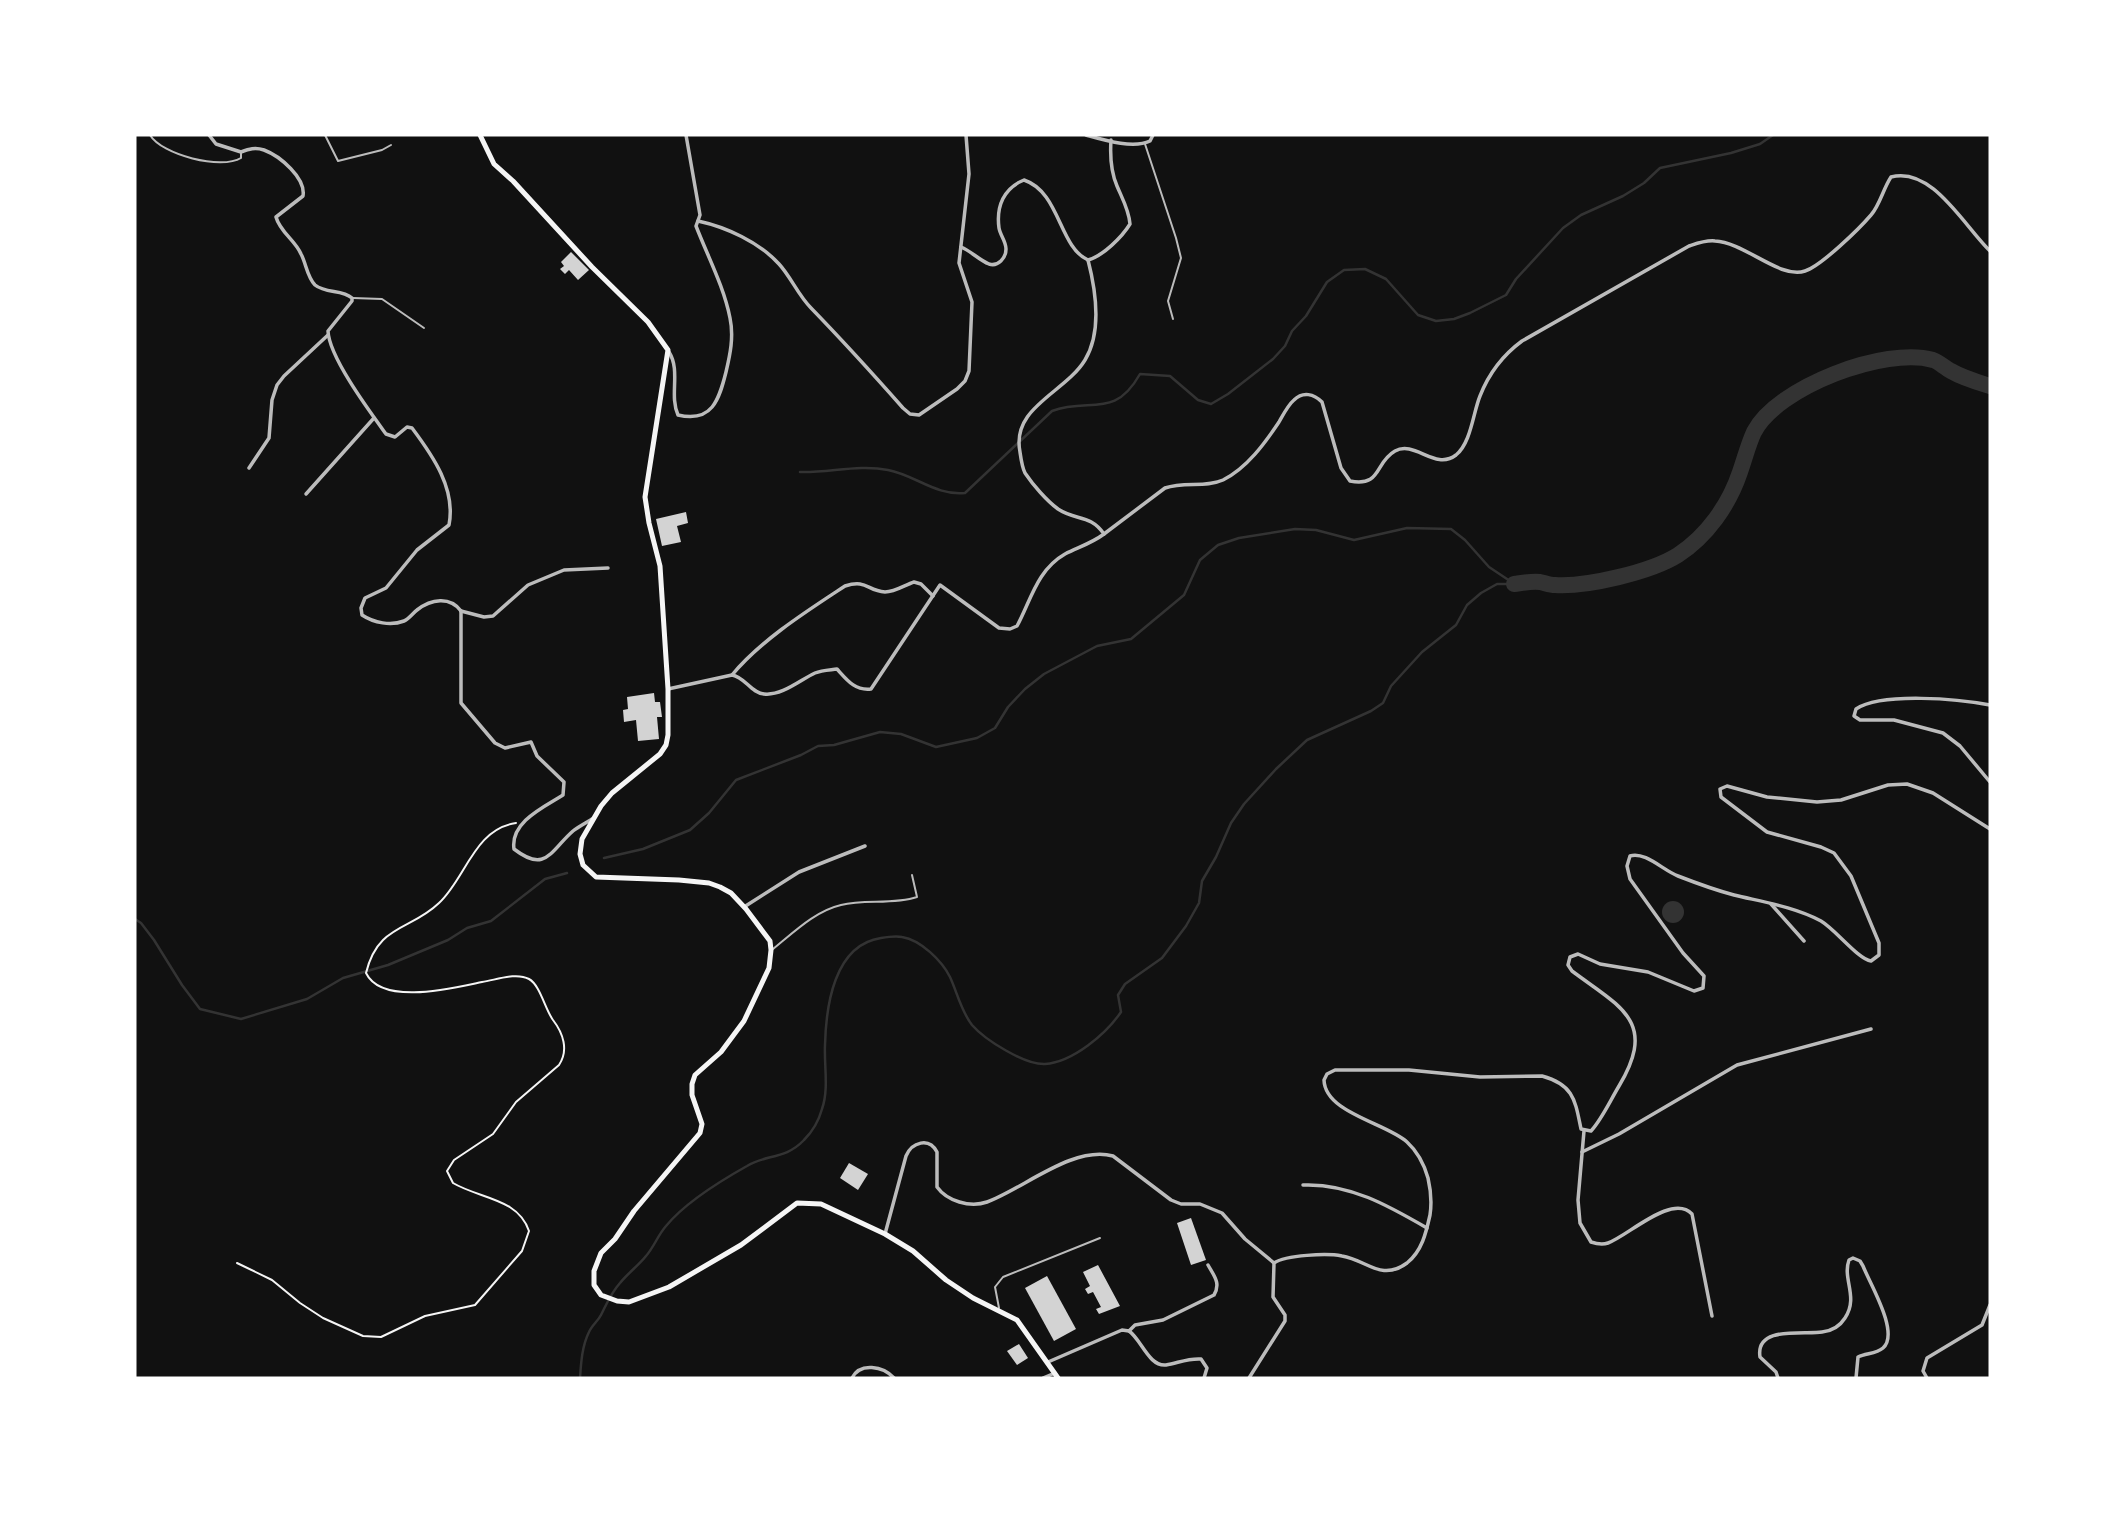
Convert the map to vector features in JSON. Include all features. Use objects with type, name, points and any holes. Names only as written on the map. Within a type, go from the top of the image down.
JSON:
[{"type":"main road","points":[[480,135],[494,164],[648,322],[668,350],[645,496],[660,566],[668,689],[668,734],[666,746],[653,761],[612,793],[592,819],[582,839],[580,854],[583,865],[596,877],[709,883],[731,893],[744,907],[766,935],[771,950],[769,968],[744,1020],[721,1052],[695,1075],[692,1095],[702,1125],[700,1133],[601,1254],[594,1271],[594,1285],[601,1296],[617,1301],[629,1302],[642,1298],[699,1271],[741,1245],[797,1203],[809,1202],[833,1208],[885,1234],[913,1251],[946,1280],[973,1298],[1017,1320],[1057,1376]]},
{"type":"street","points":[[209,135],[216,144],[241,152],[250,148],[262,149],[274,156],[302,183],[303,196],[279,213],[276,217],[278,227],[300,251],[316,285],[325,290],[348,294],[352,298],[331,326],[328,335],[277,385],[272,400],[269,438],[249,468]]},
{"type":"street","points":[[668,350],[675,361],[674,407],[678,415],[690,418],[701,416],[715,405],[720,397],[732,350],[731,322],[726,299],[696,226],[700,215],[686,135]]},
{"type":"street","points":[[698,221],[740,236],[777,262],[808,306],[831,327],[910,414],[919,415],[957,388],[965,381],[969,372],[973,314],[960,263],[969,174],[966,135]]},
{"type":"street","points":[[1086,135],[1144,144],[1150,141],[1153,135]]},
{"type":"street","points":[[1088,260],[1096,258],[1126,231],[1130,223],[1115,182],[1110,155],[1111,140]]},
{"type":"street","points":[[668,689],[732,675],[738,676],[758,693],[767,695],[778,693],[818,672],[837,668],[855,688],[871,689],[940,585],[999,628],[1010,629],[1017,626],[1033,589],[1048,568],[1064,555],[1093,542],[1165,488],[1174,484],[1211,484],[1224,479],[1249,460],[1266,442],[1293,400],[1301,395],[1310,394],[1322,402],[1340,468],[1350,481],[1370,481],[1397,450],[1411,449],[1435,460],[1448,460],[1458,454],[1465,441],[1481,394],[1495,368],[1507,352],[1522,341],[1689,246],[1705,241],[1718,240],[1745,249],[1785,271],[1806,271],[1819,263],[1874,213],[1891,177],[1908,175],[1920,179],[1935,190],[1990,251]]},
{"type":"street","points":[[961,247],[990,264],[998,264],[1002,260],[1006,246],[999,225],[1002,199],[1006,190],[1024,180],[1035,183],[1044,192],[1076,251],[1088,260],[1095,287],[1091,347],[1076,371],[1023,422],[1018,435],[1018,445],[1023,470],[1058,509],[1088,519],[1098,525],[1104,534]]},
{"type":"street","points":[[328,335],[351,384],[386,434],[395,437],[407,427],[412,428],[439,468],[452,513],[449,526],[417,550],[386,588],[365,598],[361,608],[362,615],[371,621],[387,624],[405,620],[420,608],[435,601],[456,604],[461,611],[461,703],[495,743],[505,748],[531,742],[537,756],[564,782],[563,795],[524,822],[513,839],[514,849],[524,857],[539,860],[552,855],[572,832],[592,819]]},
{"type":"street","points":[[306,494],[374,418]]},
{"type":"street","points":[[461,611],[484,617],[493,616],[528,585],[564,570],[608,568]]},
{"type":"street","points":[[732,675],[743,661],[762,645],[845,586],[858,582],[882,592],[890,592],[914,582],[921,584],[933,596]]},
{"type":"street","points":[[1990,705],[1965,701],[1898,699],[1862,705],[1856,709],[1854,716],[1860,720],[1894,720],[1943,733],[1960,746],[1990,782]]},
{"type":"street","points":[[1274,1264],[1284,1258],[1339,1255],[1379,1270],[1400,1268],[1413,1258],[1422,1246],[1431,1193],[1424,1164],[1418,1153],[1400,1136],[1344,1108],[1327,1092],[1324,1080],[1327,1074],[1335,1070],[1409,1070],[1480,1077],[1542,1076],[1567,1089],[1577,1106],[1580,1127],[1591,1132],[1632,1064],[1636,1045],[1630,1021],[1621,1008],[1572,971],[1568,965],[1570,957],[1578,954],[1600,964],[1648,971],[1694,991],[1703,988],[1705,980],[1630,879],[1627,866],[1630,856],[1639,855],[1676,876],[1824,923],[1865,960],[1871,961],[1879,955],[1879,943],[1851,876],[1834,853],[1767,832],[1721,797],[1719,791],[1722,787],[1733,787],[1767,797],[1817,802],[1841,800],[1888,785],[1907,784],[1933,793],[1990,829]]},
{"type":"street","points":[[744,907],[799,872],[865,846]]},
{"type":"street","points":[[1771,904],[1804,942]]},
{"type":"street","points":[[1581,1152],[1619,1134],[1737,1065],[1871,1029]]},
{"type":"street","points":[[1584,1131],[1578,1200],[1580,1223],[1591,1242],[1608,1243],[1654,1216],[1676,1209],[1689,1211],[1692,1214],[1712,1316]]},
{"type":"street","points":[[885,1234],[906,1156],[914,1144],[926,1143],[935,1147],[937,1187],[951,1199],[969,1203],[986,1202],[1057,1166],[1081,1157],[1106,1154],[1171,1200],[1181,1204],[1200,1204],[1222,1213],[1245,1239],[1274,1264]]},
{"type":"street","points":[[1303,1185],[1335,1186],[1361,1195],[1390,1207],[1427,1228]]},
{"type":"street","points":[[1778,1378],[1776,1372],[1760,1357],[1762,1344],[1781,1334],[1822,1333],[1835,1328],[1844,1320],[1852,1304],[1847,1266],[1853,1258],[1863,1266],[1889,1334],[1888,1342],[1882,1350],[1857,1357],[1856,1378]]},
{"type":"street","points":[[1249,1378],[1285,1321],[1285,1315],[1273,1297],[1274,1264]]},
{"type":"street","points":[[1129,1331],[1135,1325],[1163,1320],[1214,1295],[1218,1288],[1217,1281],[1208,1265]]},
{"type":"street","points":[[1927,1378],[1923,1371],[1927,1358],[1982,1325],[1990,1305]]},
{"type":"street","points":[[1048,1362],[1122,1330],[1129,1331],[1154,1362],[1161,1365],[1200,1359],[1207,1368],[1204,1378]]},
{"type":"street","points":[[852,1378],[858,1370],[869,1367],[879,1368],[894,1378]]},
{"type":"street","points":[[1043,1378],[1057,1376]]},
{"type":"lane","points":[[150,135],[168,150],[199,159],[234,162],[241,158],[241,152]]},
{"type":"lane","points":[[325,135],[338,161],[382,150],[391,145]]},
{"type":"lane","points":[[1144,144],[1181,258],[1168,301],[1173,319]]},
{"type":"lane","points":[[352,298],[382,299],[424,328]]},
{"type":"lane","points":[[771,950],[802,926],[840,905],[916,897],[912,875]]},
{"type":"lane","points":[[999,1310],[995,1287],[1003,1277],[1100,1238]]},
{"type":"path","points":[[237,1263],[272,1280],[323,1318],[363,1336],[381,1337],[425,1316],[475,1305],[522,1251],[529,1231],[520,1214],[506,1203],[453,1183],[447,1171],[454,1160],[493,1133],[516,1102],[563,1059],[561,1032],[544,1007],[540,992],[528,978],[516,976],[445,989],[402,993],[377,985],[366,973],[386,935],[438,905],[488,836],[505,825],[524,822]]},
{"type":"shaded area","points":[[1673,901],[1681,904],[1684,912],[1681,920],[1673,923],[1665,920],[1662,912],[1665,904]]},
{"type":"building","points":[[571,252],[589,270],[578,280],[569,270],[565,274],[560,269],[564,266],[561,262]]},
{"type":"building","points":[[686,512],[688,523],[677,526],[681,542],[662,546],[656,519]]},
{"type":"building","points":[[654,693],[655,702],[660,702],[662,717],[657,717],[659,739],[638,741],[636,720],[624,722],[623,710],[628,709],[627,697]]},
{"type":"building","points":[[849,1163],[868,1174],[858,1190],[840,1178]]},
{"type":"building","points":[[1191,1218],[1206,1260],[1191,1265],[1177,1223]]},
{"type":"building","points":[[1098,1265],[1120,1306],[1099,1314],[1096,1309],[1101,1307],[1093,1292],[1088,1294],[1085,1289],[1090,1286],[1083,1272]]},
{"type":"building","points":[[1047,1276],[1076,1329],[1054,1341],[1025,1288]]},
{"type":"building","points":[[1019,1344],[1028,1358],[1017,1365],[1007,1351]]},
{"type":"waterway","points":[[800,472],[877,468],[945,491],[965,493],[1052,411],[1111,402],[1121,397],[1140,374],[1170,376],[1198,400],[1211,404],[1228,394],[1273,359],[1285,346],[1292,331],[1306,316],[1327,282],[1344,270],[1365,269],[1386,279],[1418,315],[1436,321],[1454,319],[1506,295],[1516,279],[1563,228],[1581,215],[1623,196],[1644,183],[1660,168],[1731,153],[1760,144],[1773,135]]},
{"type":"waterway","points":[[1514,584],[1537,582],[1568,585],[1601,581],[1652,567],[1678,555],[1698,539],[1723,508],[1754,432],[1766,415],[1808,386],[1835,374],[1888,359],[1913,357],[1933,360],[1960,376],[1990,386]]},
{"type":"waterway","points":[[604,858],[643,849],[690,830],[709,813],[736,780],[818,746],[834,745],[880,732],[901,734],[936,747],[977,738],[995,728],[1008,707],[1044,674],[1097,646],[1131,639],[1184,595],[1200,560],[1218,545],[1239,538],[1295,529],[1316,530],[1354,540],[1407,528],[1451,529],[1465,540],[1489,567],[1513,583]]},
{"type":"waterway","points":[[580,1378],[583,1349],[590,1330],[617,1287],[646,1256],[674,1218],[704,1193],[754,1162],[790,1151],[812,1130],[821,1113],[825,1094],[826,1029],[831,996],[843,965],[853,952],[865,943],[881,938],[897,937],[916,942],[942,964],[968,1020],[978,1031],[1027,1060],[1045,1064],[1067,1058],[1088,1046],[1107,1029],[1121,1012],[1118,995],[1125,984],[1162,958],[1186,926],[1199,903],[1202,881],[1231,823],[1244,804],[1276,769],[1307,740],[1383,703],[1391,686],[1422,652],[1456,625],[1467,605],[1497,584],[1514,584]]},
{"type":"waterway","points":[[135,919],[154,940],[200,1009],[241,1019],[307,999],[343,978],[388,965],[448,940],[467,928],[491,921],[545,879],[567,873]]}]
